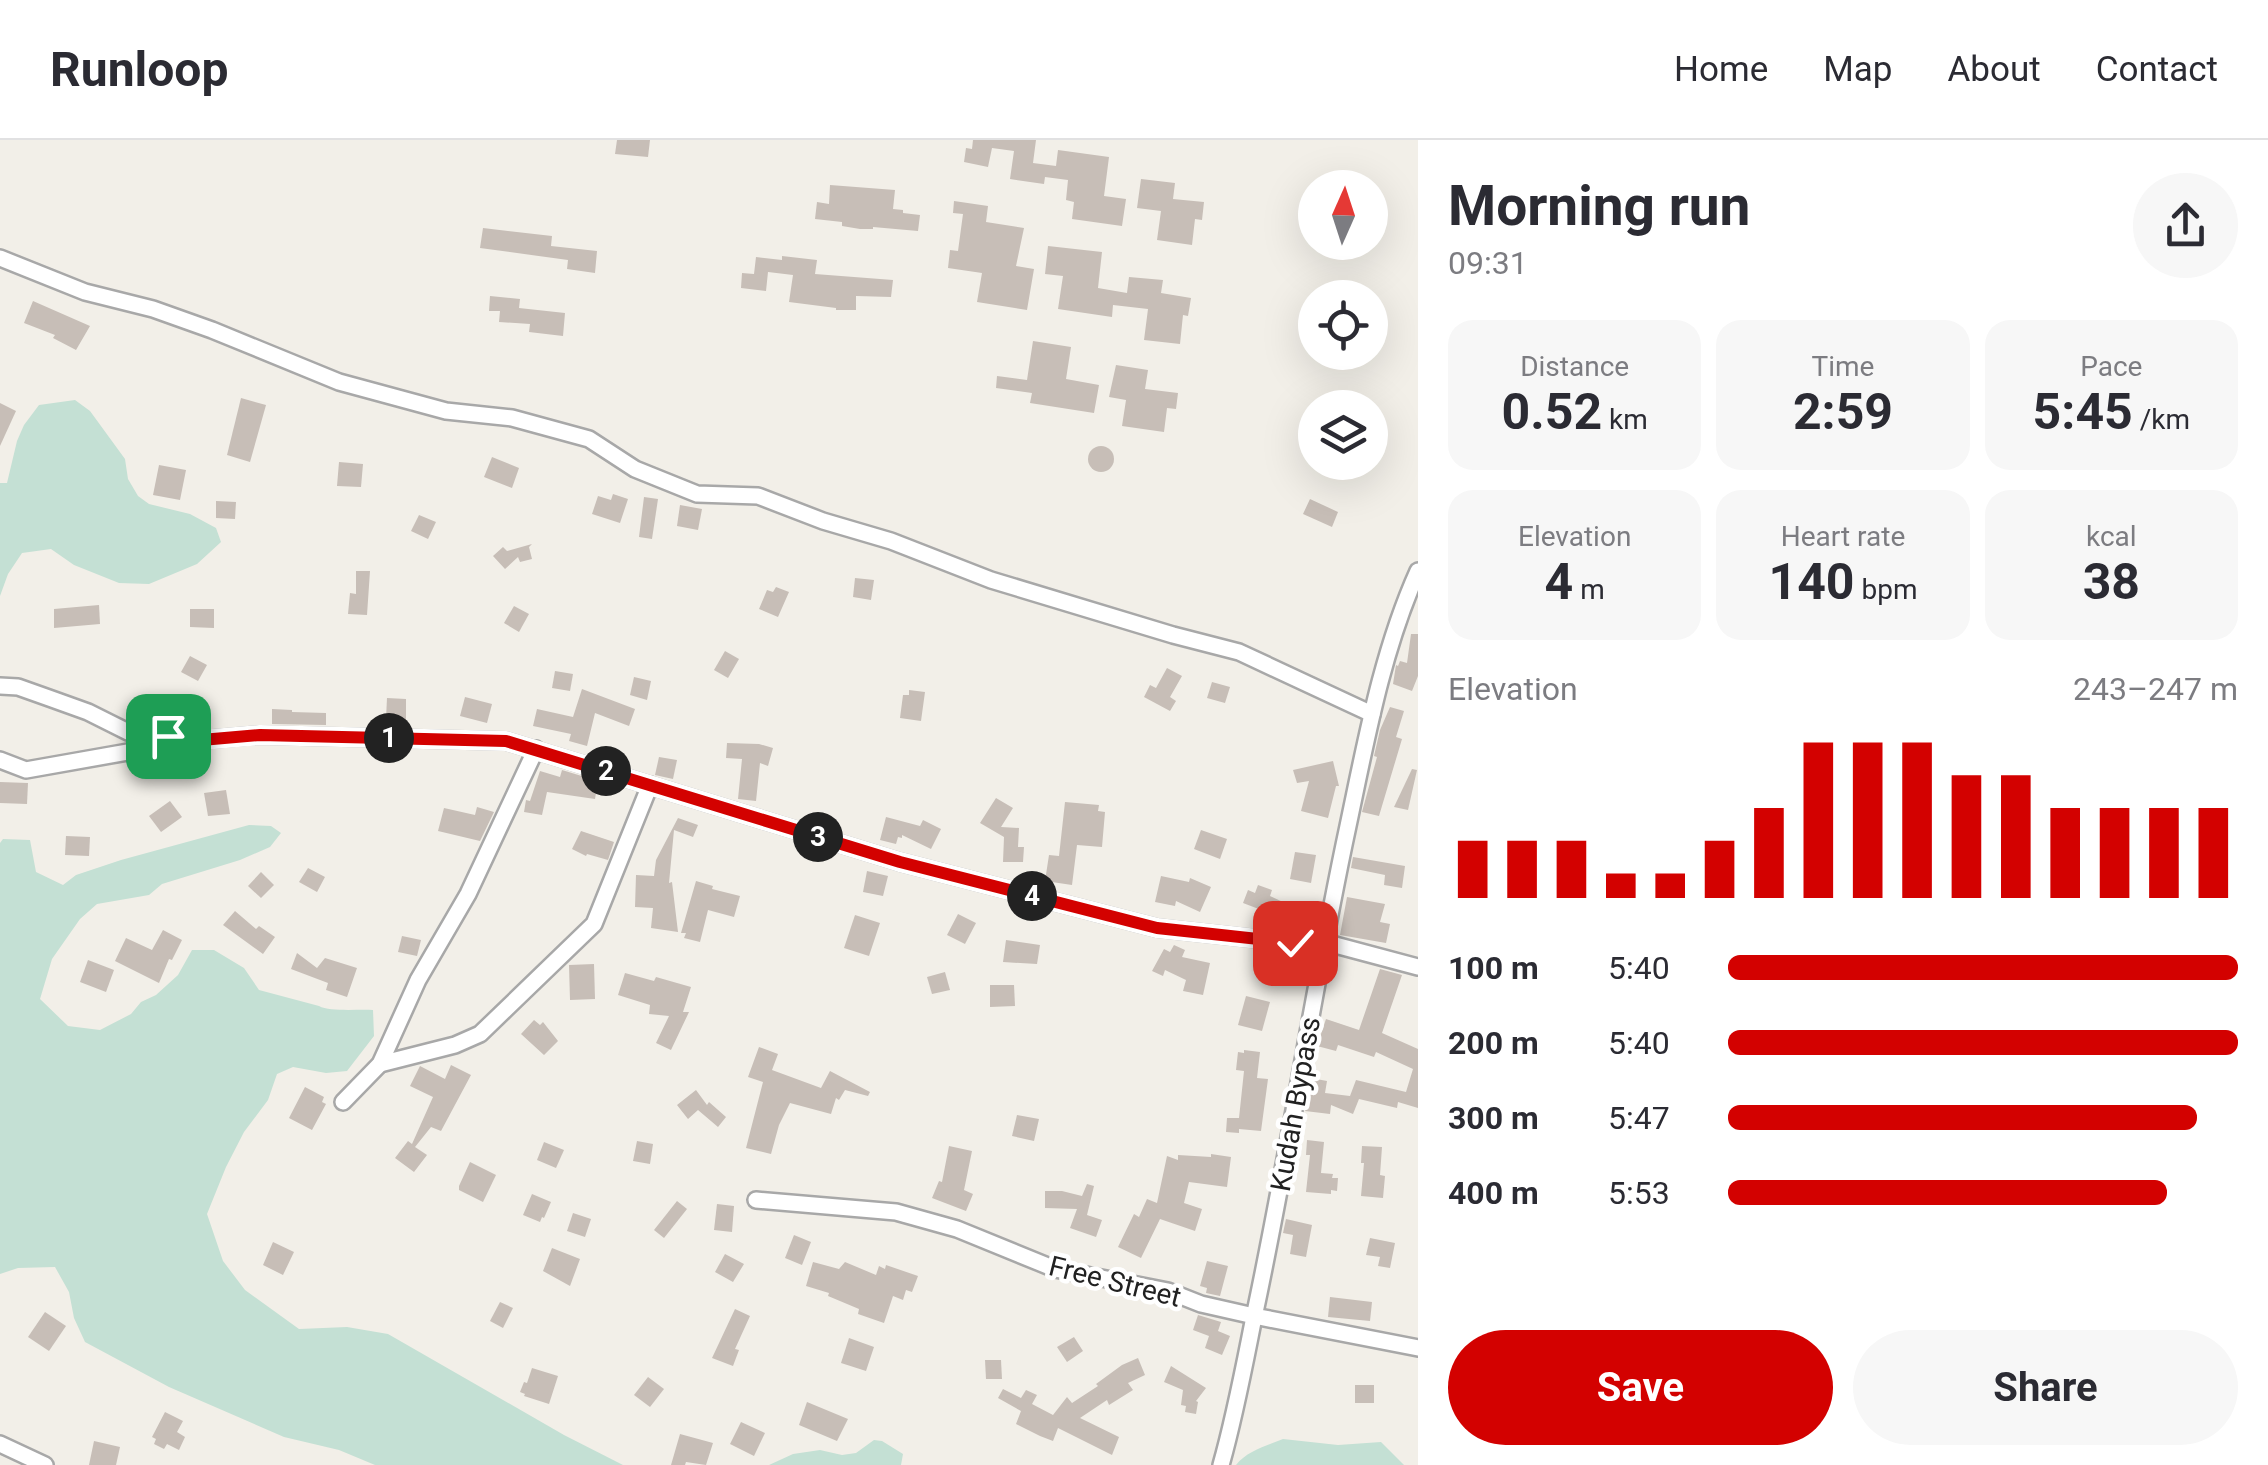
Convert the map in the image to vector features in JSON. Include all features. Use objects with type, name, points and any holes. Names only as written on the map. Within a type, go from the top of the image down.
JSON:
[{"type":"street","points":[[0,258],[86,292],[212,330],[339,382],[446,411],[512,418],[589,439],[635,469],[697,494],[758,496],[992,580],[1239,652],[1372,714]]},
{"type":"street","name":"Kudah Bypass","points":[[1221,1465],[1270,1245],[1324,942],[1372,714],[1418,571]]},
{"type":"street","points":[[0,686],[18,687],[88,712],[128,732],[190,741]]},
{"type":"street","points":[[88,758],[128,732]]},
{"type":"street","points":[[0,760],[26,770],[190,741],[260,735],[506,741],[900,862],[1157,928],[1295,943],[1324,942],[1418,967]]},
{"type":"street","points":[[343,1102],[380,1064],[418,980],[468,894],[536,750]]},
{"type":"street","points":[[380,1064],[454,1045],[480,1034],[594,924],[650,785]]},
{"type":"street","name":"Free Street","points":[[756,1200],[896,1212],[957,1229],[1055,1270],[1168,1290],[1201,1304],[1418,1348]]},
{"type":"street","points":[[0,1444],[45,1465]]},
{"type":"green space","points":[[75,400],[90,411],[125,459],[128,479],[138,496],[149,504],[190,514],[216,528],[221,542],[197,564],[149,584],[119,583],[74,565],[51,549],[22,553],[0,596],[0,483],[7,483],[17,441],[39,405]]},
{"type":"green space","points":[[249,825],[271,826],[281,833],[270,847],[240,860],[162,884],[149,895],[97,904],[80,919],[52,959],[40,999],[68,1026],[100,1030],[156,995],[178,975],[192,950],[214,950],[244,968],[259,990],[330,1009],[373,1010],[374,1036],[347,1071],[326,1073],[293,1067],[277,1074],[268,1100],[244,1132],[226,1167],[207,1214],[223,1261],[245,1290],[299,1329],[347,1327],[388,1334],[623,1465],[375,1465],[339,1450],[284,1437],[169,1387],[85,1342],[74,1318],[69,1292],[55,1267],[18,1268],[0,1274],[0,843],[3,839],[30,840],[36,872],[63,885],[76,875],[121,860]]},
{"type":"green space","points":[[1283,1439],[1338,1445],[1381,1442],[1404,1465],[1236,1465],[1251,1452]]},
{"type":"green space","points":[[874,1440],[903,1454],[901,1465],[769,1465],[793,1454],[820,1450],[842,1455],[856,1453]]},
{"type":"building","points":[[617,140],[650,140],[648,157],[615,154]]},
{"type":"building","points":[[973,140],[1036,140],[1033,163],[1056,166],[1058,150],[1109,157],[1104,196],[1126,199],[1122,226],[1072,219],[1074,202],[1066,200],[1068,180],[1045,177],[1044,184],[1010,179],[1014,151],[992,148],[988,167],[964,162],[966,148],[972,149]]},
{"type":"building","points":[[1141,179],[1175,183],[1173,199],[1204,202],[1202,220],[1195,219],[1192,245],[1157,240],[1161,211],[1137,208]]},
{"type":"building","points":[[830,185],[895,190],[893,209],[920,215],[918,231],[860,229],[815,219],[817,202],[829,204]]},
{"type":"building","points":[[954,201],[988,206],[986,222],[1024,228],[1016,266],[1034,269],[1027,310],[977,302],[982,273],[948,268],[950,250],[958,251],[963,214],[953,213]]},
{"type":"building","points":[[483,228],[552,236],[551,246],[597,251],[595,273],[567,269],[568,260],[480,248]]},
{"type":"building","points":[[1048,246],[1102,252],[1098,288],[1127,293],[1129,277],[1163,280],[1161,293],[1191,298],[1188,316],[1183,315],[1180,344],[1144,340],[1148,309],[1113,305],[1112,317],[1058,309],[1063,276],[1045,274]]},
{"type":"building","points":[[782,256],[817,260],[815,274],[893,280],[891,297],[856,296],[856,310],[789,302],[793,275],[768,272],[766,291],[741,288],[742,273],[754,274],[756,257],[782,260]]},
{"type":"building","points":[[490,296],[520,299],[519,308],[565,313],[563,336],[529,332],[530,324],[499,322],[500,311],[489,311]]},
{"type":"building","points":[[33,301],[90,326],[76,350],[53,338],[55,335],[24,323]]},
{"type":"building","points":[[1033,341],[1071,347],[1066,379],[1099,385],[1094,413],[1030,403],[1032,393],[996,388],[997,376],[1027,380]]},
{"type":"building","points":[[1116,365],[1148,370],[1145,389],[1178,393],[1176,409],[1167,408],[1164,432],[1122,426],[1126,400],[1109,397]]},
{"type":"building","points":[[241,398],[266,405],[250,462],[227,455]]},
{"type":"building","points":[[0,403],[16,411],[0,446]]},
{"type":"building","points":[[1101,446],[1110,450],[1114,459],[1110,468],[1101,472],[1092,468],[1088,459],[1092,450]]},
{"type":"building","points":[[492,457],[519,468],[512,488],[484,477]]},
{"type":"building","points":[[339,462],[363,464],[361,487],[337,486]]},
{"type":"building","points":[[159,465],[186,470],[180,500],[153,495]]},
{"type":"building","points":[[613,494],[628,499],[620,523],[592,514],[598,496],[611,500]]},
{"type":"building","points":[[644,497],[658,499],[652,539],[639,537]]},
{"type":"building","points":[[1310,499],[1338,512],[1332,527],[1303,514]]},
{"type":"building","points":[[216,501],[236,502],[235,519],[216,518]]},
{"type":"building","points":[[680,505],[702,509],[698,530],[677,526]]},
{"type":"building","points":[[419,515],[436,522],[428,539],[411,531]]},
{"type":"building","points":[[532,544],[532,559],[520,562],[518,557],[505,569],[493,556],[503,547],[507,551]]},
{"type":"building","points":[[356,571],[370,571],[367,615],[348,614],[350,593],[356,594]]},
{"type":"building","points":[[855,578],[874,580],[871,600],[853,597]]},
{"type":"building","points":[[776,587],[789,592],[778,617],[759,609],[767,590],[773,592]]},
{"type":"building","points":[[99,605],[100,624],[54,628],[54,609]]},
{"type":"building","points":[[514,606],[529,614],[519,632],[504,623]]},
{"type":"building","points":[[190,609],[214,609],[214,628],[190,627]]},
{"type":"building","points":[[1411,634],[1418,634],[1418,676],[1412,691],[1393,684],[1396,665],[1400,661],[1407,663]]},
{"type":"building","points":[[725,651],[739,659],[728,678],[714,670]]},
{"type":"building","points":[[190,656],[207,665],[198,681],[181,672]]},
{"type":"building","points":[[1167,668],[1182,676],[1170,697],[1176,701],[1170,711],[1144,697],[1150,685],[1156,688]]},
{"type":"building","points":[[555,671],[573,674],[570,691],[552,688]]},
{"type":"building","points":[[634,677],[651,681],[647,700],[630,695]]},
{"type":"building","points":[[1212,682],[1230,687],[1225,703],[1207,698]]},
{"type":"building","points":[[582,689],[635,709],[629,726],[595,713],[587,746],[569,741],[571,734],[533,726],[537,709],[573,717]]},
{"type":"building","points":[[909,690],[925,692],[921,721],[900,718],[903,695],[909,695]]},
{"type":"building","points":[[465,697],[492,704],[487,723],[460,716]]},
{"type":"building","points":[[387,698],[406,699],[406,720],[386,719]]},
{"type":"building","points":[[1390,707],[1404,711],[1396,737],[1402,739],[1379,816],[1362,812],[1380,730]]},
{"type":"building","points":[[145,709],[171,709],[170,714],[190,715],[190,730],[145,723]]},
{"type":"building","points":[[272,709],[326,713],[326,725],[272,724]]},
{"type":"building","points":[[727,743],[773,748],[768,766],[760,763],[756,801],[738,799],[742,759],[726,758]]},
{"type":"building","points":[[659,757],[677,760],[673,779],[655,775]]},
{"type":"building","points":[[1333,761],[1339,786],[1328,818],[1301,811],[1309,781],[1297,783],[1293,770]]},
{"type":"building","points":[[1412,769],[1417,770],[1408,810],[1394,807]]},
{"type":"building","points":[[562,770],[598,781],[595,799],[547,792],[542,815],[524,812],[540,771],[560,777]]},
{"type":"building","points":[[0,782],[28,783],[27,804],[0,803]]},
{"type":"building","points":[[226,790],[230,814],[208,816],[204,793]]},
{"type":"building","points":[[996,798],[1013,808],[1001,827],[1019,828],[1018,847],[1024,847],[1023,862],[1003,862],[1004,837],[980,823]]},
{"type":"building","points":[[170,801],[182,817],[161,832],[149,816]]},
{"type":"building","points":[[1065,802],[1099,805],[1098,811],[1105,812],[1102,847],[1077,845],[1072,885],[1045,881],[1049,855],[1059,856]]},
{"type":"building","points":[[477,807],[494,812],[480,841],[438,831],[444,808],[475,815]]},
{"type":"building","points":[[886,817],[920,826],[923,820],[941,829],[931,849],[902,835],[896,844],[880,840]]},
{"type":"building","points":[[678,818],[698,825],[693,837],[674,830],[669,883],[672,882],[678,932],[651,928],[653,908],[635,907],[636,875],[654,876],[656,860]]},
{"type":"building","points":[[1201,830],[1227,839],[1220,859],[1194,849]]},
{"type":"building","points":[[581,831],[614,842],[608,860],[572,849]]},
{"type":"building","points":[[66,836],[90,837],[89,856],[65,855]]},
{"type":"building","points":[[1295,852],[1316,855],[1311,883],[1290,879]]},
{"type":"building","points":[[1353,857],[1405,866],[1402,888],[1384,885],[1385,875],[1351,868]]},
{"type":"building","points":[[308,868],[325,877],[317,892],[299,882]]},
{"type":"building","points":[[867,871],[888,876],[883,896],[863,892]]},
{"type":"building","points":[[261,872],[274,885],[261,898],[248,886]]},
{"type":"building","points":[[1161,876],[1189,882],[1190,878],[1211,887],[1200,912],[1176,901],[1175,906],[1155,902]]},
{"type":"building","points":[[696,881],[740,896],[734,917],[708,910],[700,942],[684,938],[686,933],[681,933]]},
{"type":"building","points":[[1258,885],[1272,890],[1270,896],[1298,909],[1292,921],[1243,903],[1248,890],[1255,893]]},
{"type":"building","points":[[1347,897],[1385,904],[1380,922],[1390,924],[1386,943],[1340,935]]},
{"type":"building","points":[[235,911],[256,929],[259,926],[275,937],[263,954],[223,925]]},
{"type":"building","points":[[958,914],[976,923],[965,944],[947,935]]},
{"type":"building","points":[[855,915],[880,923],[869,956],[844,948]]},
{"type":"building","points":[[163,930],[182,940],[159,983],[115,961],[126,938],[152,950]]},
{"type":"building","points":[[402,936],[421,940],[417,956],[398,952]]},
{"type":"building","points":[[1006,940],[1040,945],[1037,964],[1003,962]]},
{"type":"building","points":[[1174,945],[1185,950],[1182,957],[1210,963],[1203,995],[1183,991],[1186,980],[1165,970],[1163,976],[1152,971],[1164,949],[1170,952]]},
{"type":"building","points":[[297,953],[317,968],[325,958],[357,968],[347,997],[326,990],[328,983],[291,969]]},
{"type":"building","points":[[88,960],[114,970],[106,992],[80,982]]},
{"type":"building","points":[[594,964],[595,999],[570,1000],[569,965]]},
{"type":"building","points":[[1380,969],[1402,975],[1382,1033],[1418,1049],[1418,1108],[1398,1102],[1397,1108],[1359,1099],[1353,1114],[1331,1105],[1330,1114],[1305,1111],[1311,1078],[1327,1081],[1325,1093],[1350,1096],[1356,1080],[1406,1092],[1413,1069],[1376,1052],[1374,1057],[1338,1045],[1336,1051],[1317,1046],[1326,1019],[1359,1030]]},
{"type":"building","points":[[945,972],[950,990],[932,994],[927,977]]},
{"type":"building","points":[[625,973],[691,987],[683,1012],[689,1012],[671,1050],[656,1043],[669,1016],[649,1014],[650,1005],[618,995]]},
{"type":"building","points":[[990,985],[1014,985],[1015,1006],[990,1007]]},
{"type":"building","points":[[1246,996],[1270,1002],[1262,1031],[1238,1025]]},
{"type":"building","points":[[534,1020],[540,1025],[543,1022],[558,1041],[544,1055],[521,1034]]},
{"type":"building","points":[[759,1047],[778,1054],[772,1070],[821,1088],[830,1071],[870,1092],[868,1096],[845,1090],[839,1100],[836,1098],[831,1114],[790,1103],[771,1154],[746,1148],[763,1082],[748,1077]]},
{"type":"building","points":[[1238,1052],[1260,1052],[1257,1078],[1268,1079],[1261,1131],[1226,1132],[1227,1118],[1239,1118],[1244,1071],[1236,1070]]},
{"type":"building","points":[[451,1065],[471,1075],[441,1131],[431,1127],[415,1147],[427,1155],[414,1172],[395,1158],[408,1141],[412,1144],[433,1097],[410,1086],[420,1066],[445,1079]]},
{"type":"building","points":[[305,1087],[324,1097],[322,1102],[326,1104],[312,1130],[289,1118]]},
{"type":"building","points":[[696,1090],[707,1105],[709,1102],[726,1117],[718,1127],[698,1110],[688,1119],[677,1105]]},
{"type":"building","points":[[1017,1115],[1039,1119],[1034,1141],[1012,1136]]},
{"type":"building","points":[[1307,1140],[1324,1142],[1321,1173],[1338,1178],[1337,1191],[1306,1192],[1310,1155],[1306,1155]]},
{"type":"building","points":[[637,1141],[653,1144],[650,1164],[633,1161]]},
{"type":"building","points":[[544,1142],[564,1150],[556,1168],[537,1160]]},
{"type":"building","points":[[949,1146],[972,1151],[964,1190],[973,1194],[966,1211],[932,1198],[939,1181],[942,1182]]},
{"type":"building","points":[[1362,1146],[1382,1147],[1383,1198],[1361,1196]]},
{"type":"building","points":[[1178,1155],[1231,1157],[1227,1187],[1189,1182],[1184,1203],[1202,1209],[1195,1231],[1160,1219],[1141,1258],[1118,1247],[1134,1214],[1139,1217],[1147,1199],[1157,1203],[1167,1156],[1178,1160]]},
{"type":"building","points":[[470,1162],[496,1175],[483,1202],[459,1190]]},
{"type":"building","points":[[1087,1184],[1094,1186],[1087,1215],[1102,1220],[1096,1237],[1070,1228],[1077,1209],[1045,1208],[1045,1191],[1082,1196]]},
{"type":"building","points":[[532,1194],[551,1202],[540,1222],[523,1215]]},
{"type":"building","points":[[677,1201],[687,1209],[664,1238],[654,1230]]},
{"type":"building","points":[[717,1204],[734,1206],[732,1232],[714,1230]]},
{"type":"building","points":[[573,1213],[591,1219],[585,1237],[567,1231]]},
{"type":"building","points":[[1286,1219],[1312,1225],[1306,1257],[1290,1254],[1293,1235],[1283,1233]]},
{"type":"building","points":[[794,1235],[811,1242],[802,1265],[785,1258]]},
{"type":"building","points":[[1370,1238],[1395,1243],[1390,1268],[1378,1266],[1380,1257],[1366,1255]]},
{"type":"building","points":[[273,1242],[294,1252],[283,1275],[263,1265]]},
{"type":"building","points":[[552,1248],[580,1259],[570,1286],[543,1271]]},
{"type":"building","points":[[725,1254],[744,1264],[733,1282],[715,1272]]},
{"type":"building","points":[[1207,1261],[1228,1266],[1220,1296],[1206,1293],[1207,1288],[1200,1286]]},
{"type":"building","points":[[813,1262],[839,1269],[845,1262],[876,1275],[879,1266],[885,1269],[886,1265],[918,1276],[912,1292],[906,1290],[903,1300],[893,1296],[884,1323],[858,1314],[859,1309],[828,1296],[829,1293],[806,1286]]},
{"type":"building","points":[[1330,1297],[1372,1302],[1370,1321],[1328,1317]]},
{"type":"building","points":[[500,1302],[513,1308],[503,1328],[490,1321]]},
{"type":"building","points":[[735,1309],[750,1316],[735,1349],[739,1350],[733,1366],[712,1358]]},
{"type":"building","points":[[45,1312],[66,1326],[49,1351],[28,1337]]},
{"type":"building","points":[[1198,1315],[1221,1322],[1218,1331],[1230,1336],[1222,1355],[1205,1348],[1209,1336],[1193,1330]]},
{"type":"building","points":[[1074,1337],[1083,1351],[1067,1362],[1057,1347]]},
{"type":"building","points":[[849,1338],[874,1347],[866,1371],[841,1363]]},
{"type":"building","points":[[1138,1358],[1145,1375],[1128,1383],[1133,1390],[1109,1405],[1107,1400],[1080,1418],[1119,1437],[1112,1455],[1058,1428],[1053,1441],[1016,1424],[1021,1411],[998,1398],[1003,1389],[1021,1398],[1026,1390],[1037,1395],[1032,1404],[1053,1415],[1067,1397],[1072,1403],[1122,1365]]},
{"type":"building","points":[[985,1360],[1001,1360],[1002,1379],[986,1379]]},
{"type":"building","points":[[1171,1366],[1206,1388],[1196,1401],[1196,1414],[1185,1412],[1186,1406],[1181,1405],[1183,1390],[1164,1382]]},
{"type":"building","points":[[532,1368],[558,1376],[549,1404],[520,1392]]},
{"type":"building","points":[[648,1377],[664,1389],[650,1407],[634,1395]]},
{"type":"building","points":[[1355,1385],[1374,1385],[1374,1403],[1355,1403]]},
{"type":"building","points":[[807,1402],[848,1419],[837,1441],[799,1425]]},
{"type":"building","points":[[165,1412],[183,1421],[177,1432],[185,1437],[179,1450],[167,1444],[164,1449],[154,1444],[156,1439],[152,1437]]},
{"type":"building","points":[[741,1422],[765,1433],[754,1456],[730,1444]]},
{"type":"building","points":[[680,1434],[713,1443],[706,1465],[671,1465]]},
{"type":"building","points":[[94,1441],[120,1447],[116,1465],[89,1465]]},
{"type":"route","points":[[168,736],[190,741],[260,735],[506,741],[900,862],[1157,928],[1295,943]]}]
